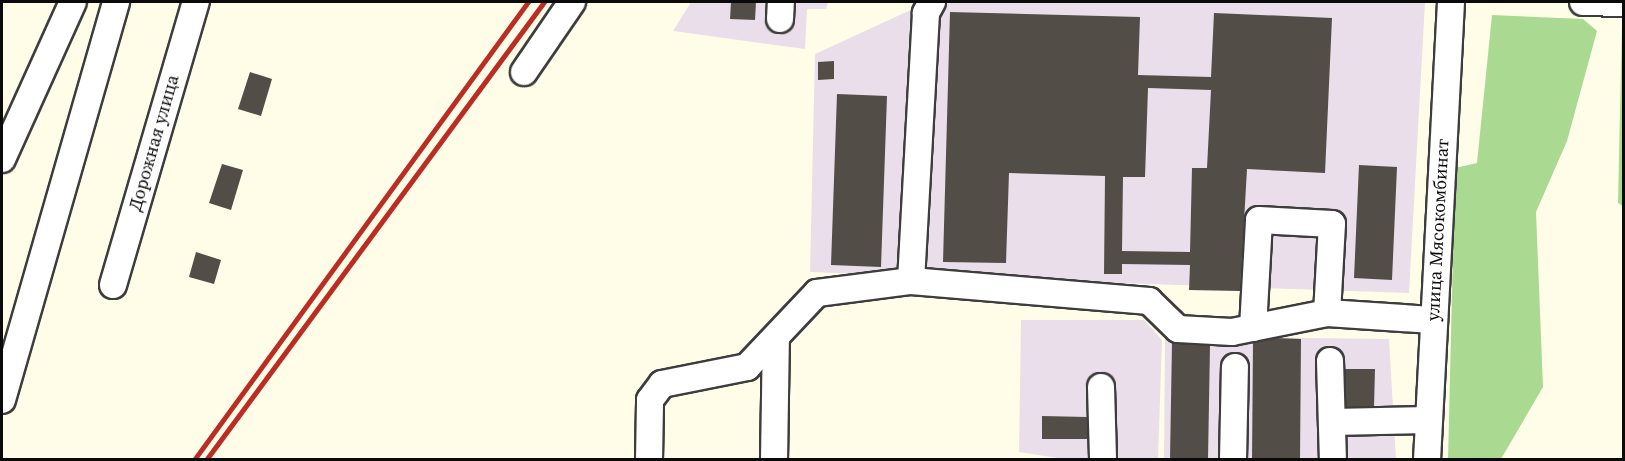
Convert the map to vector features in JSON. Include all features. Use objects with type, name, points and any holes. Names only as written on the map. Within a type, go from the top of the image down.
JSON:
[{"type":"street","points":[[2,159],[73,2]]},
{"type":"street","points":[[2,400],[116,2]]},
{"type":"street","name":"Дорожная улица","points":[[113,285],[196,2]]},
{"type":"street","points":[[524,72],[572,2]]},
{"type":"street","points":[[911,281],[926,13],[932,2]]},
{"type":"street","name":"улица Мясокомбинат","points":[[1427,459],[1432,320],[1451,2]]},
{"type":"street","points":[[1583,2],[1623,3]]},
{"type":"street","points":[[1253,328],[1259,220],[1332,224],[1327,313]]},
{"type":"street","points":[[649,459],[650,400],[662,384],[747,367],[776,339],[817,293],[911,281],[1149,301],[1178,329],[1232,332],[1327,313],[1432,320]]},
{"type":"street","points":[[774,459],[776,339]]},
{"type":"street","points":[[1330,361],[1333,459]]},
{"type":"street","points":[[1233,459],[1236,367]]},
{"type":"street","points":[[1101,387],[1103,459]]},
{"type":"street","points":[[1332,422],[1428,420]]},
{"type":"shaded area","points":[[691,2],[828,2],[826,9],[807,9],[805,49],[673,31]]},
{"type":"shaded area","points":[[916,2],[1425,2],[1409,293],[810,272],[815,54],[915,8]]},
{"type":"shaded area","points":[[1021,320],[1144,320],[1162,340],[1158,459],[1064,459],[1019,452]]},
{"type":"shaded area","points":[[1165,336],[1389,339],[1396,459],[1164,460]]},
{"type":"green space","points":[[1492,15],[1583,19],[1597,31],[1567,141],[1536,212],[1543,387],[1501,459],[1448,460],[1455,168],[1477,163]]},
{"type":"green space","points":[[1622,24],[1624,24],[1623,206],[1618,203]]},
{"type":"building","points":[[731,2],[756,2],[755,20],[730,19]]},
{"type":"building","points":[[950,12],[1140,17],[1138,75],[1211,77],[1214,13],[1332,18],[1325,173],[1247,169],[1240,291],[1189,290],[1190,265],[1122,264],[1122,274],[1104,274],[1105,176],[1009,173],[1006,263],[943,262]],"holes":[[[1148,88],[1211,90],[1207,168],[1192,168],[1190,252],[1122,251],[1123,177],[1145,177]]]},
{"type":"building","points":[[834,61],[834,79],[818,80],[818,62]]},
{"type":"building","points":[[250,72],[272,79],[261,116],[238,109]]},
{"type":"building","points":[[837,94],[887,96],[881,267],[831,265]]},
{"type":"building","points":[[222,164],[243,170],[231,210],[209,203]]},
{"type":"building","points":[[1359,165],[1397,167],[1392,280],[1354,278]]},
{"type":"building","points":[[196,252],[221,260],[214,284],[189,277]]},
{"type":"building","points":[[1276,338],[1301,339],[1300,459],[1252,459],[1253,343]]},
{"type":"building","points":[[1172,342],[1210,346],[1208,459],[1170,459]]},
{"type":"building","points":[[1345,369],[1375,369],[1374,406],[1346,407]]},
{"type":"building","points":[[1042,416],[1087,417],[1087,439],[1042,439]]},
{"type":"railway","points":[[194,460],[528,2]]},
{"type":"railway","points":[[206,460],[544,2]]}]
